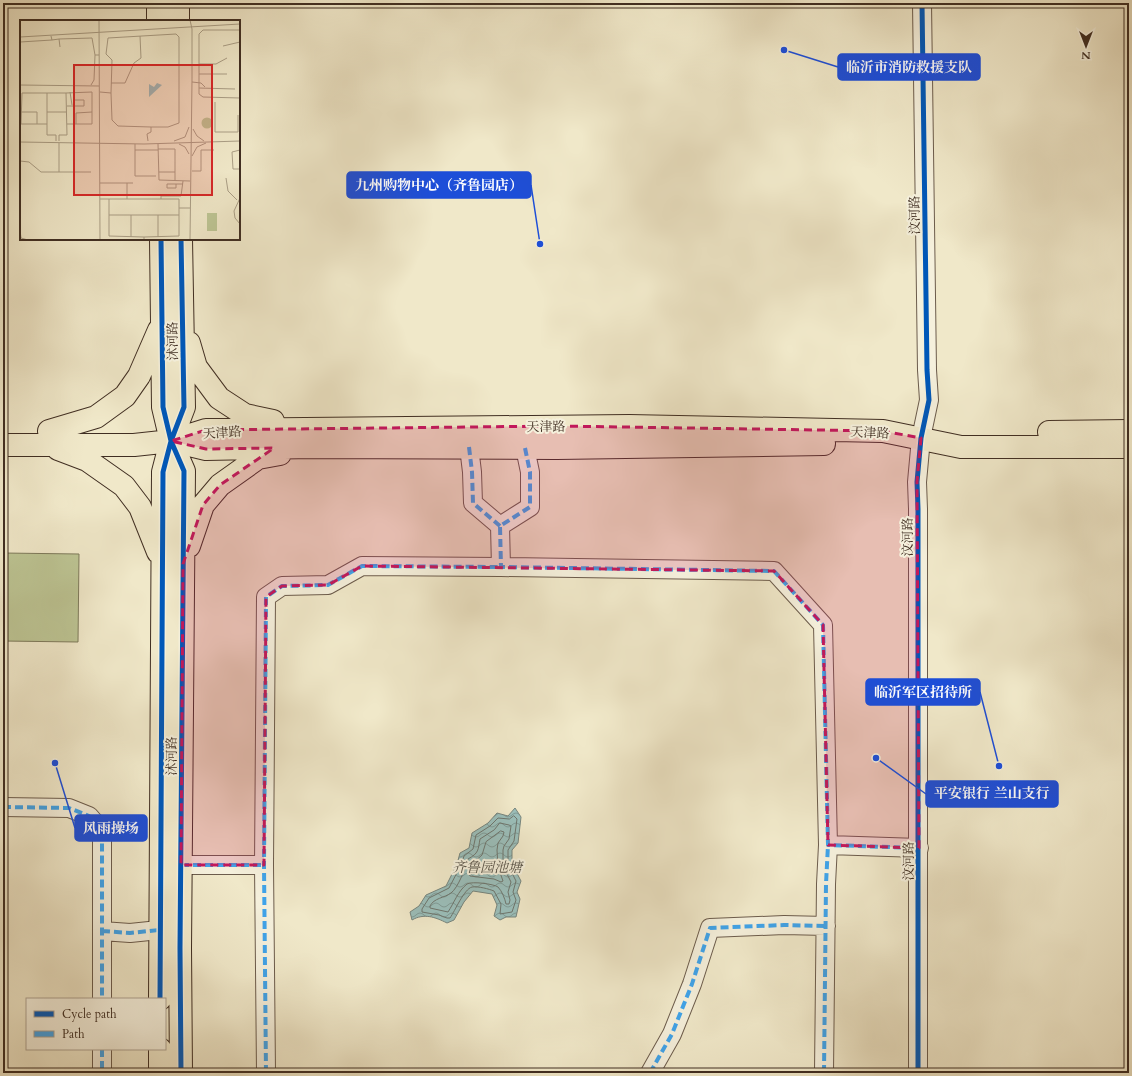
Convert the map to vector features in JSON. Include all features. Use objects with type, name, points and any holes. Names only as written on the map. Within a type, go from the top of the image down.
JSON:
[{"type":"main road","points":[[158,3],[158,20]]},
{"type":"main road","points":[[178,3],[178,20]]},
{"type":"main road","name":"沭河路","points":[[161,240],[172,323]]},
{"type":"main road","name":"沭河路","points":[[160,998],[160,930],[173,563],[184,471],[171,441],[163,407],[181,240]]},
{"type":"main road","points":[[47,437],[96,417],[125,396],[172,323],[196,367],[219,398],[245,415],[310,438]]},
{"type":"main road","name":"天津路","points":[[3,445],[47,437],[134,431],[206,449],[310,438],[557,426],[637,426],[883,431],[961,447],[1129,447]]},
{"type":"main road","name":"天津路","points":[[3,430],[47,437]]},
{"type":"main road","name":"天津路","points":[[310,438],[470,447],[525,448],[883,444],[962,433],[1129,431]]},
{"type":"main road","points":[[47,437],[87,460],[124,486],[140,507],[173,563]]},
{"type":"main road","points":[[173,563],[203,505],[220,484],[258,458],[310,438]]},
{"type":"main road","name":"沭河路","points":[[173,563],[181,865],[181,1073]]},
{"type":"main road","points":[[160,1050],[160,1073]]},
{"type":"street","name":"汶河路","points":[[916,3],[920,370],[922,399],[921,438],[916,482],[918,509],[918,1073]]},
{"type":"street","name":"汶河路","points":[[922,3],[927,370],[929,400],[921,438],[925,482],[926,1073]]},
{"type":"street","points":[[470,447],[473,503],[500,526],[501,567]]},
{"type":"street","points":[[500,526],[530,507],[530,472],[525,448]]},
{"type":"street","points":[[266,1073],[264,865],[266,597],[282,586],[328,585],[362,566],[774,571],[823,625],[828,844],[824,1073]]},
{"type":"street","points":[[3,807],[69,808],[88,816],[102,831],[102,998]]},
{"type":"street","points":[[828,844],[919,848]]},
{"type":"street","points":[[181,865],[264,865]]},
{"type":"street","points":[[650,1073],[672,1034],[692,984],[710,928],[784,925],[826,926]]},
{"type":"street","points":[[102,931],[130,932],[160,930]]},
{"type":"street","points":[[102,1050],[102,1073]]},
{"type":"highlighted area","points":[[557,426],[883,431],[921,438],[917,482],[919,848],[828,845],[823,625],[774,571],[362,566],[328,585],[282,586],[266,597],[264,865],[181,865],[183,564],[203,505],[220,485],[274,448],[206,449],[171,441],[206,430]]},
{"type":"green space","points":[[3,553],[79,554],[78,642],[3,641]]},
{"type":"water","name":"齐鲁园池塘","points":[[515,808],[521,817],[518,843],[512,850],[512,864],[521,881],[517,892],[520,899],[516,917],[506,917],[500,920],[494,916],[497,905],[492,894],[473,891],[464,902],[454,920],[447,923],[425,916],[412,920],[410,912],[419,906],[426,895],[446,886],[457,864],[460,853],[469,848],[472,833],[488,823],[497,813],[508,816]]},
{"type":"marked path","points":[[469,447],[472,472],[473,503],[500,526]]},
{"type":"marked path","points":[[525,448],[530,472],[530,507],[500,526],[501,567],[774,571],[823,625],[828,845],[919,848]]},
{"type":"marked path","points":[[266,1073],[264,865],[266,597],[282,586],[328,585],[362,566],[501,567]]},
{"type":"marked path","points":[[3,807],[69,808],[89,816],[102,831],[102,998]]},
{"type":"marked path","points":[[824,1073],[826,884],[828,845]]},
{"type":"marked path","points":[[181,865],[264,865]]},
{"type":"marked path","points":[[650,1073],[672,1034],[692,984],[710,928],[784,925],[826,926]]},
{"type":"marked path","points":[[102,931],[130,933],[159,930]]},
{"type":"marked path","points":[[102,1050],[102,1073]]},
{"type":"cycle path","points":[[918,1073],[917,482],[921,438],[929,400],[927,370],[922,3]]},
{"type":"cycle path","points":[[161,240],[163,407],[171,441],[184,471],[180,948],[181,1073]]},
{"type":"cycle path","points":[[160,998],[163,472],[171,441],[184,407],[181,240]]},
{"type":"place","name":"临沂市消防救援支队","points":[[784,50]]},
{"type":"place","name":"九州购物中心（齐鲁园店）","points":[[540,244]]},
{"type":"place","name":"平安银行 兰山支行","points":[[876,758]]},
{"type":"place","name":"风雨操场","points":[[55,763]]},
{"type":"place","name":"临沂军区招待所","points":[[999,766]]}]
